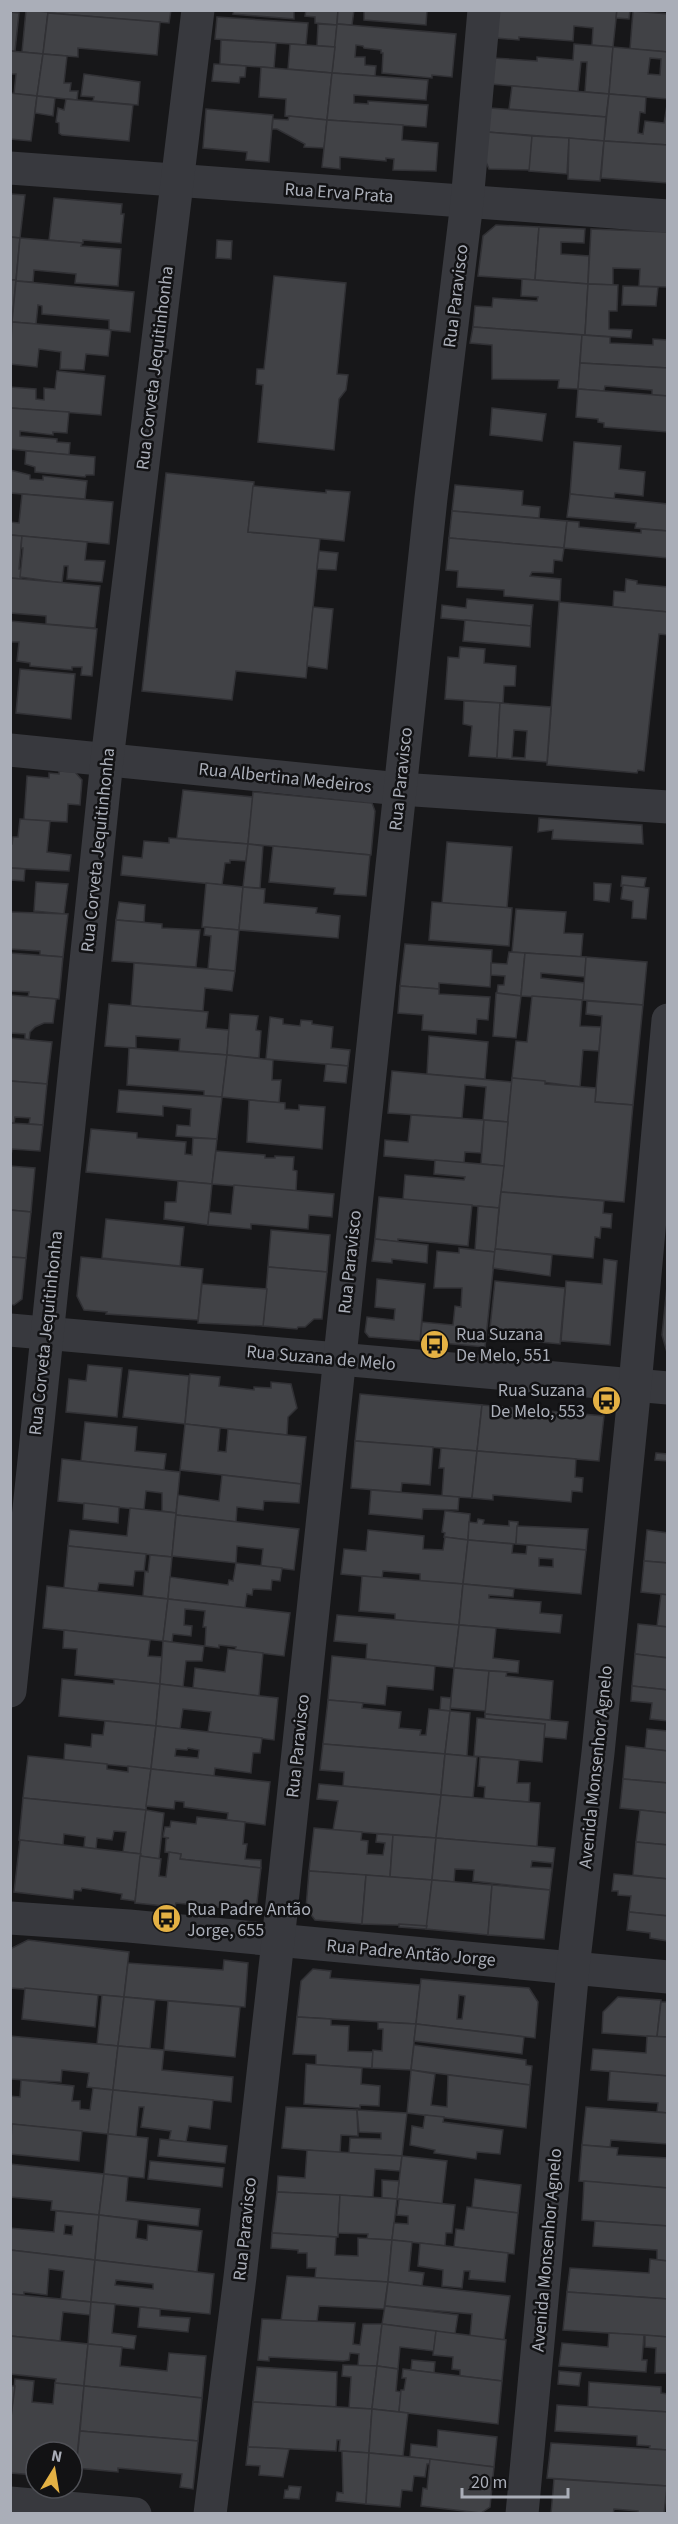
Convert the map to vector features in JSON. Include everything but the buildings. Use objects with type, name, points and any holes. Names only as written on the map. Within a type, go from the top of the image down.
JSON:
[{"type":"street","name":"Rua Corveta Jequitinhonha","points":[[10,1691],[107,760],[198,10]]},
{"type":"street","name":"Rua Paravisco","points":[[210,2514],[240,2277],[278,1941],[432,486],[467,202],[484,10]]},
{"type":"street","name":"Rua Erva Prata","points":[[10,168],[668,216]]},
{"type":"street","name":"Rua Albertina Medeiros","points":[[10,750],[400,789],[668,807]]},
{"type":"street","name":"Avenida Monsenhor Agnelo","points":[[522,2514],[573,1968],[598,1753],[635,1385],[668,1020]]},
{"type":"street","name":"Rua Suzana de Melo","points":[[10,1330],[668,1388]]},
{"type":"street","name":"Rua Padre Antão Jorge","points":[[10,1918],[129,1926],[668,1977]]},
{"type":"street","points":[[10,2503],[135,2514]]},
{"type":"place","name":"Rua Suzana De Melo, 551","points":[[435,1344]]},
{"type":"place","name":"Rua Suzana De Melo, 553","points":[[606,1400]]},
{"type":"place","name":"Rua Padre Antão Jorge, 655","points":[[166,1919]]}]
